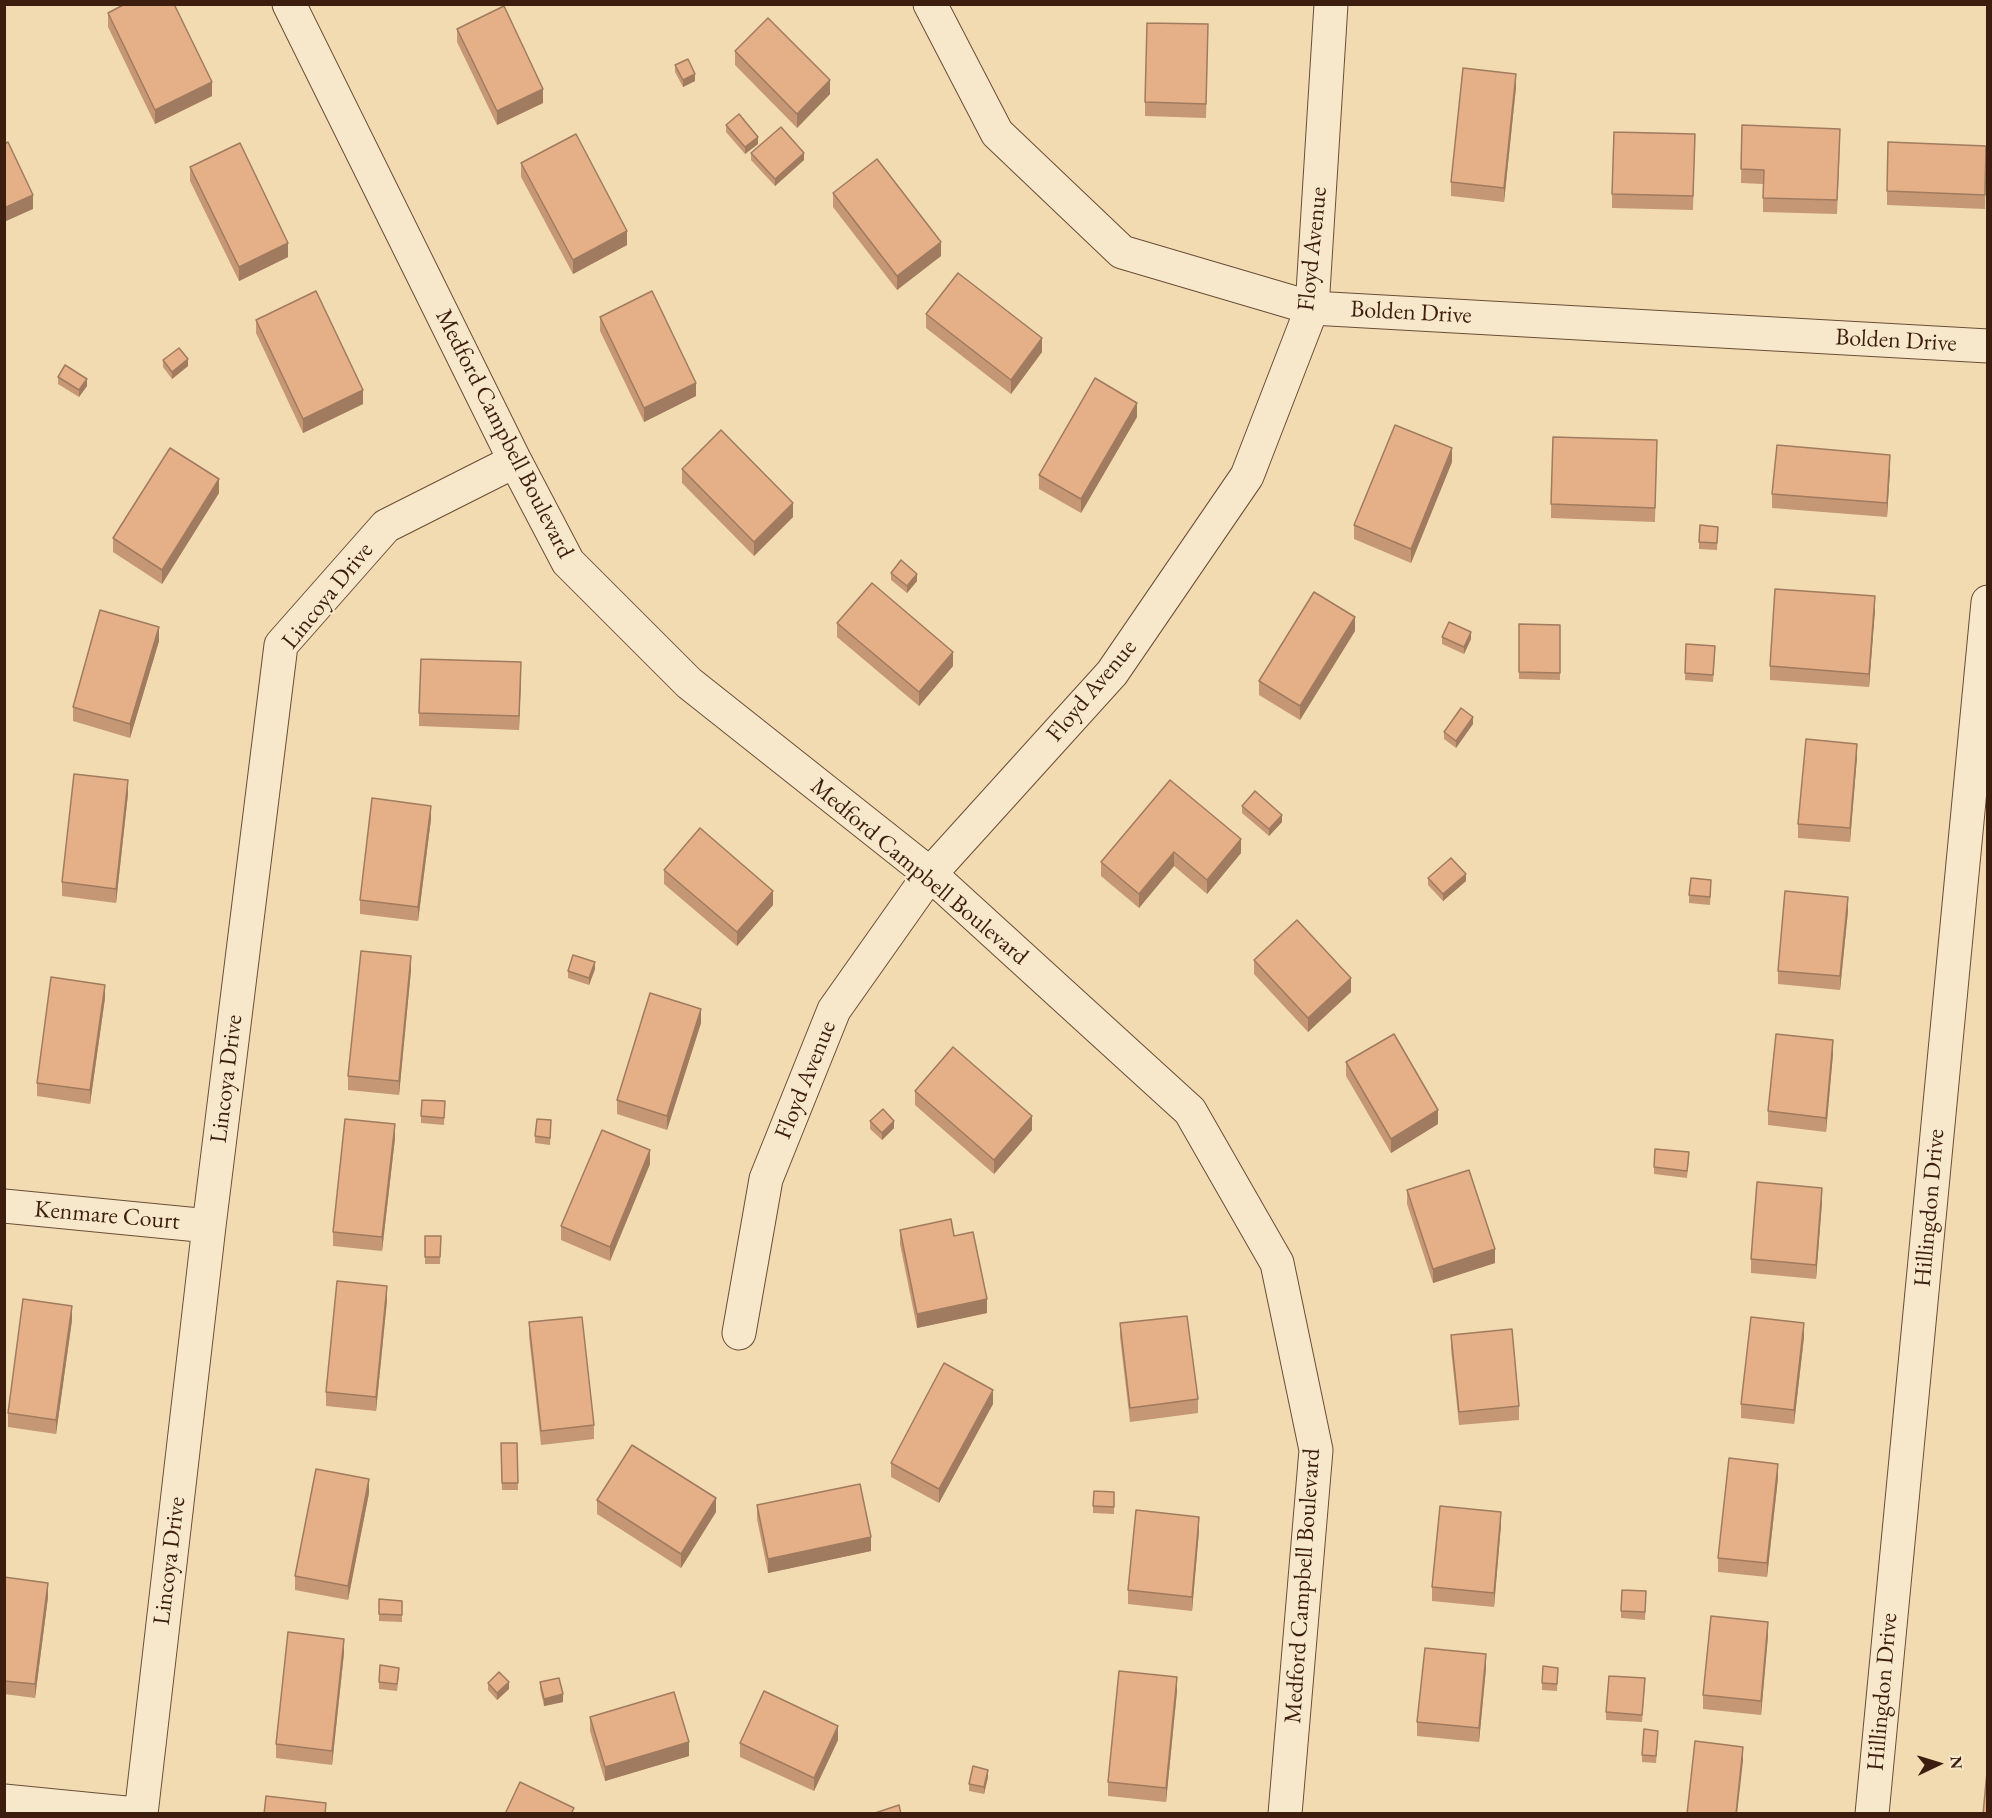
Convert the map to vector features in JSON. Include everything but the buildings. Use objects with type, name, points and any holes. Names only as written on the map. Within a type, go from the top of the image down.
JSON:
[{"type":"street","name":"Medford Campbell Boulevard","points":[[290,4],[515,461],[568,562],[681,675],[930,874],[1190,1111],[1277,1263],[1316,1450],[1285,1814]]},
{"type":"street","name":"Bolden Drive","points":[[930,4],[997,133],[1122,252],[1312,308],[1988,346]]},
{"type":"street","name":"Floyd Avenue","points":[[739,1333],[766,1179],[834,1010],[930,874],[1112,674],[1247,476],[1312,308],[1331,4]]},
{"type":"street","name":"Lincoya Drive","points":[[141,1814],[208,1226],[281,645],[386,526],[515,461]]},
{"type":"street","name":"Hillingdon Drive","points":[[1872,1814],[1988,602]]},
{"type":"street","name":"Kenmare Court","points":[[4,1206],[208,1226]]},
{"type":"street","points":[[4,1801],[136,1814]]}]
